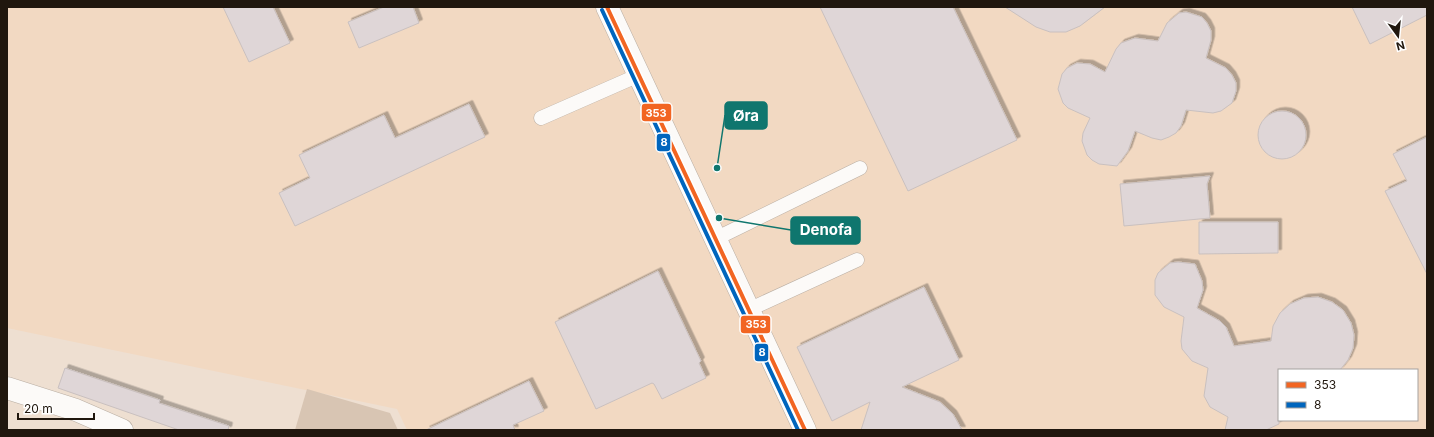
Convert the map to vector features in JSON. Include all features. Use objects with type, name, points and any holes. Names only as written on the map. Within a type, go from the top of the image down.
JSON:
[{"type":"street","points":[[607,7],[805,430]]},
{"type":"street","points":[[7,388],[76,410],[122,430]]},
{"type":"lane","points":[[541,118],[639,75]]},
{"type":"lane","points":[[715,239],[860,168]]},
{"type":"lane","points":[[748,310],[857,260]]},
{"type":"shaded area","points":[[7,7],[1427,7],[1427,430],[407,430],[397,409],[7,328]]},
{"type":"shaded area","points":[[307,389],[390,413],[398,430],[295,430]]},
{"type":"building","points":[[223,7],[273,7],[290,43],[249,62]]},
{"type":"building","points":[[384,7],[413,7],[419,23],[359,48],[348,22]]},
{"type":"building","points":[[820,7],[953,7],[1017,140],[908,191]]},
{"type":"building","points":[[1005,7],[1105,7],[1080,26],[1066,32],[1050,32],[1036,27]]},
{"type":"building","points":[[1352,7],[1427,7],[1427,15],[1370,44]]},
{"type":"building","points":[[1186,12],[1202,17],[1207,23],[1211,31],[1211,40],[1206,58],[1226,68],[1232,75],[1236,83],[1236,91],[1232,103],[1221,111],[1213,113],[1186,110],[1181,126],[1176,133],[1161,140],[1135,131],[1128,151],[1117,166],[1099,164],[1092,160],[1087,155],[1082,141],[1083,133],[1090,118],[1068,108],[1063,103],[1058,89],[1062,74],[1067,68],[1077,63],[1090,64],[1105,72],[1116,49],[1121,43],[1135,38],[1158,41],[1167,23],[1179,13]]},
{"type":"building","points":[[469,104],[485,137],[295,226],[279,193],[310,178],[299,155],[384,115],[395,138]]},
{"type":"building","points":[[1277,111],[1287,111],[1296,115],[1302,121],[1305,126],[1305,144],[1296,155],[1287,159],[1277,159],[1268,155],[1262,149],[1258,140],[1258,130],[1262,121],[1268,115]]},
{"type":"building","points":[[1427,137],[1427,274],[1385,191],[1407,181],[1393,154]]},
{"type":"building","points":[[1210,176],[1207,184],[1210,218],[1124,226],[1120,184]]},
{"type":"building","points":[[1199,222],[1278,222],[1278,253],[1199,254]]},
{"type":"building","points":[[1178,262],[1195,264],[1202,281],[1203,290],[1197,308],[1220,321],[1226,327],[1234,346],[1271,341],[1273,326],[1280,313],[1290,304],[1304,298],[1318,297],[1332,302],[1343,310],[1351,323],[1354,335],[1353,348],[1348,360],[1341,369],[1278,369],[1279,424],[1266,430],[1225,430],[1228,417],[1210,407],[1204,396],[1208,368],[1192,361],[1182,349],[1181,341],[1184,317],[1164,307],[1155,295],[1155,280],[1158,273],[1170,263]]},
{"type":"building","points":[[658,271],[701,361],[699,363],[706,378],[662,399],[652,383],[596,409],[555,322]]},
{"type":"building","points":[[924,287],[959,360],[902,387],[940,402],[953,414],[962,430],[861,430],[870,402],[832,421],[797,347]]},
{"type":"building","points":[[65,368],[160,400],[159,403],[229,426],[228,430],[179,430],[58,388]]},
{"type":"building","points":[[529,381],[544,411],[513,425],[515,430],[426,430]]},
{"type":"transit line","name":"353","points":[[607,7],[805,430]]},
{"type":"transit line","name":"8","points":[[602,10],[798,430]]},
{"type":"place","name":"Øra","points":[[717,168]]},
{"type":"place","name":"Denofa","points":[[719,218]]}]
